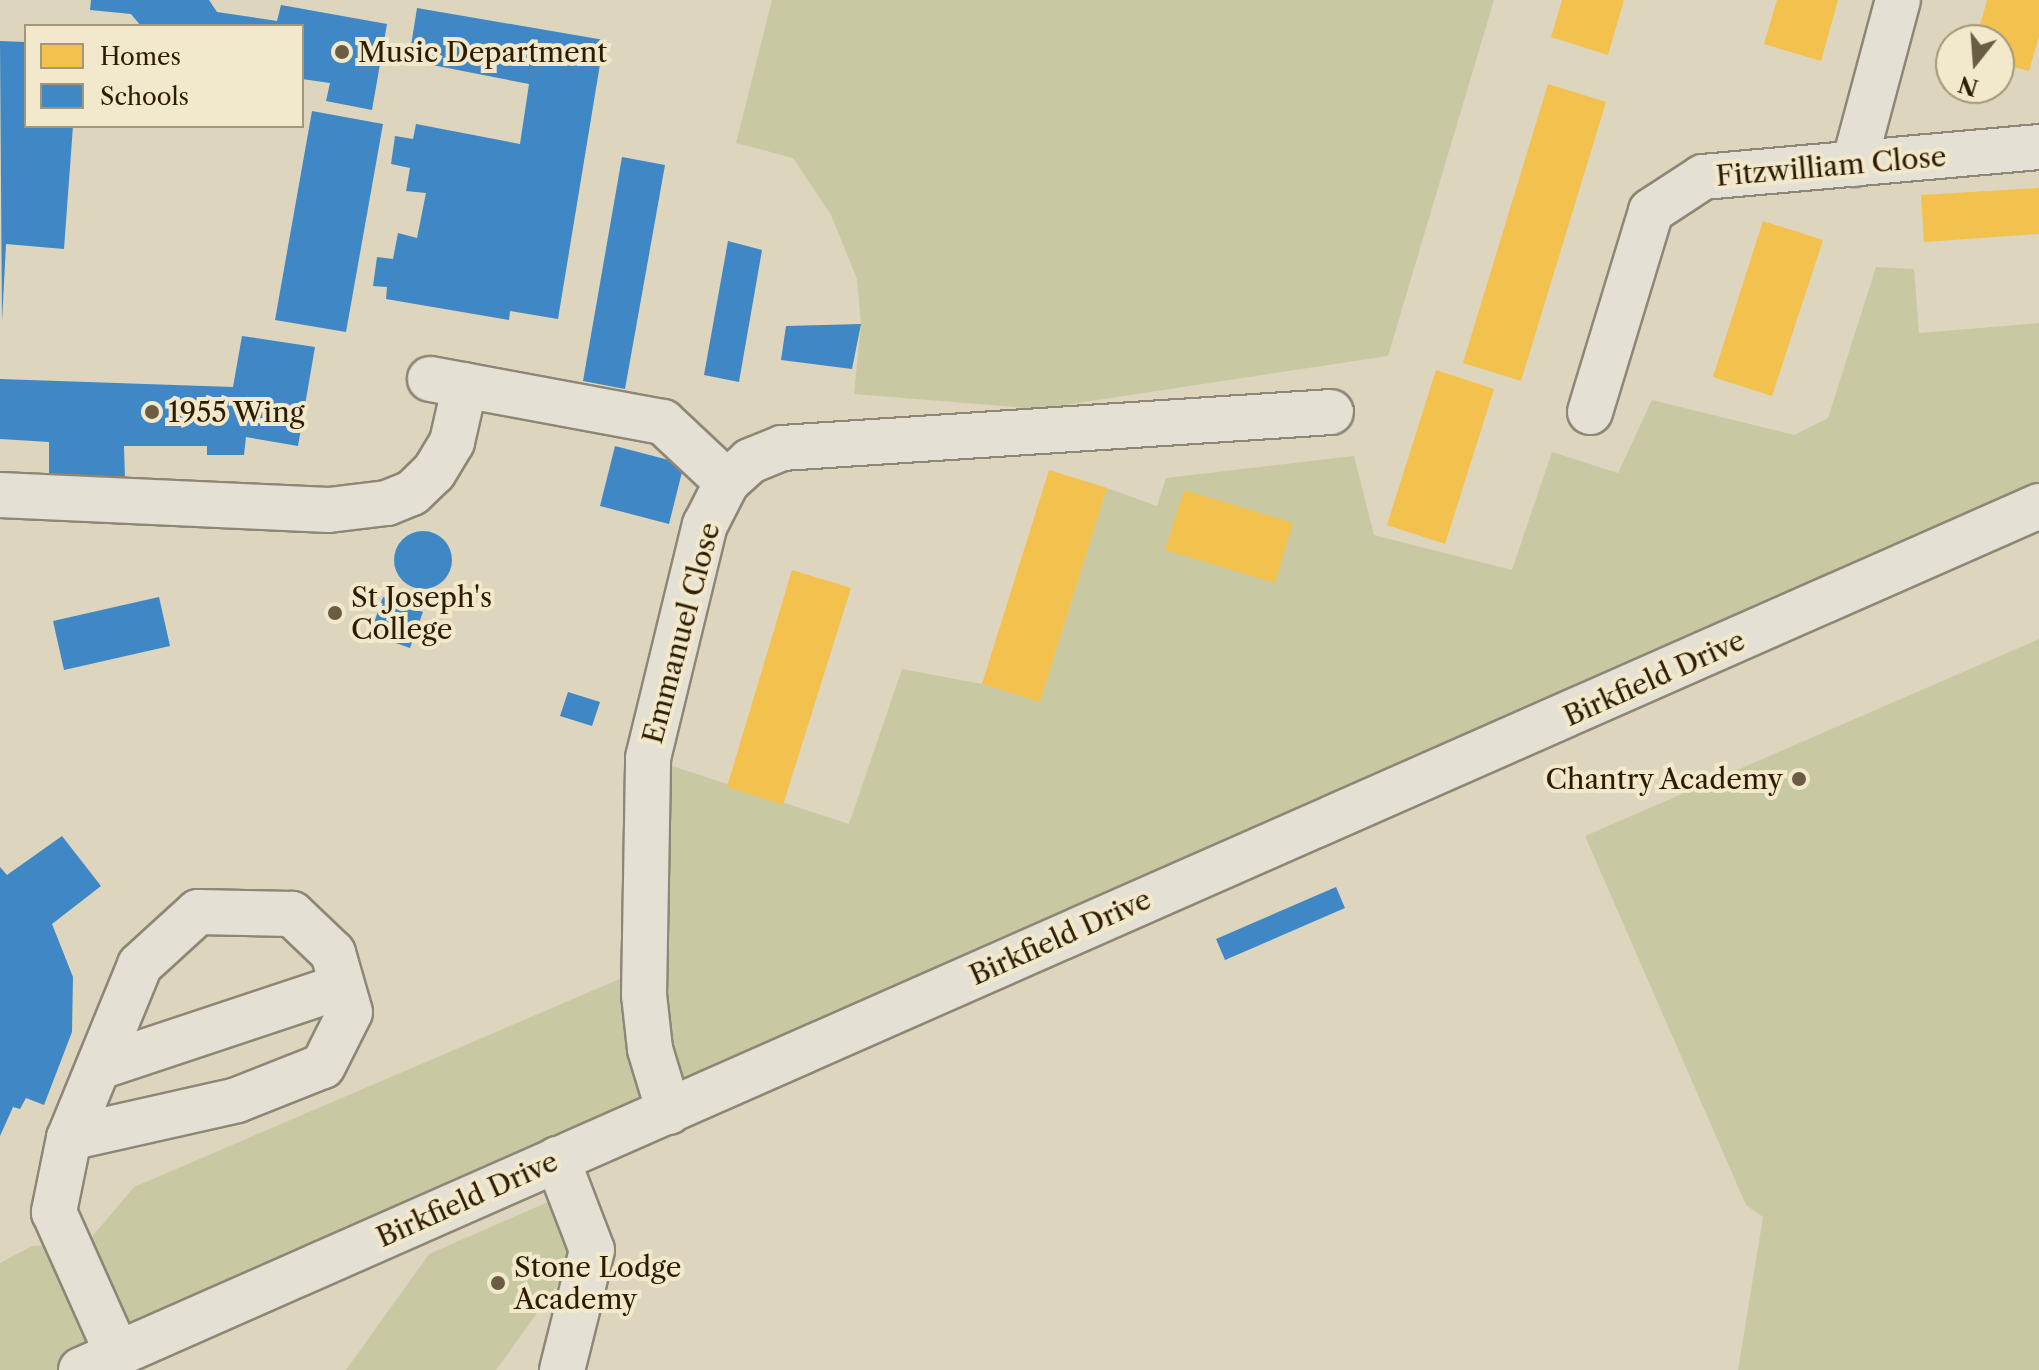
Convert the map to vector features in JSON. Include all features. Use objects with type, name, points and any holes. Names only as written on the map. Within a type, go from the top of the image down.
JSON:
[{"type":"street","points":[[1854,164],[1898,0]]},
{"type":"street","name":"Fitzwilliam Close","points":[[1590,412],[1651,211],[1703,177],[2039,147]]},
{"type":"street","points":[[0,495],[329,510],[387,503],[412,493],[434,472],[452,442],[448,382],[663,422],[727,482]]},
{"type":"street","name":"Emmanuel Close","points":[[669,1112],[650,1049],[644,995],[648,758],[705,525],[727,482],[750,461],[782,448],[1331,412]]},
{"type":"street","name":"Birkfield Drive","points":[[99,1361],[2039,506]]},
{"type":"street","points":[[69,1138],[237,1100],[323,1066],[350,1012],[333,953],[292,914],[198,912],[140,965],[102,1066],[69,1138],[54,1212],[99,1361]]},
{"type":"street","points":[[102,1066],[342,986]]},
{"type":"street","points":[[557,1159],[592,1250],[562,1370]]},
{"type":"green space","points":[[772,0],[1494,0],[1388,356],[1038,409],[854,394],[861,324],[857,279],[831,215],[793,158],[736,143]]},
{"type":"green space","points":[[1876,267],[1914,269],[1919,333],[2039,323],[2039,506],[81,1370],[0,1370],[0,1263],[32,1246],[85,1245],[134,1187],[643,969],[648,758],[849,824],[902,669],[982,684],[1040,702],[1107,488],[1157,506],[1166,478],[1354,456],[1374,535],[1512,570],[1552,452],[1618,473],[1652,400],[1794,435],[1828,418]]},
{"type":"green space","points":[[2039,639],[2039,1370],[1738,1370],[1763,1217],[1746,1205],[1585,836]]},
{"type":"green space","name":"Stone Lodge Academy","points":[[566,1194],[577,1258],[496,1370],[346,1370],[429,1254]]},
{"type":"building: Homes","points":[[1562,0],[1624,0],[1608,55],[1551,37]]},
{"type":"building: Homes","points":[[1777,0],[1838,0],[1821,61],[1764,44]]},
{"type":"building: Homes","points":[[1987,0],[2039,0],[2039,36],[2029,71],[2015,67],[2015,24],[1980,24]]},
{"type":"building: Homes","points":[[1548,84],[1606,102],[1521,381],[1463,363]]},
{"type":"building: Homes","points":[[2039,188],[2039,234],[1924,242],[1921,195]]},
{"type":"building: Homes","points":[[1763,221],[1823,240],[1772,396],[1713,377]]},
{"type":"building: Homes","points":[[1436,370],[1494,389],[1445,544],[1387,525]]},
{"type":"building: Homes","points":[[1049,470],[1107,488],[1040,702],[982,684]]},
{"type":"building: Homes","points":[[1184,490],[1293,523],[1275,583],[1165,550]]},
{"type":"building: Homes","points":[[792,570],[851,588],[783,805],[727,787]]},
{"type":"building: Schools","name":"Music Department","points":[[91,0],[209,0],[217,12],[277,21],[281,5],[387,24],[372,110],[326,101],[330,83],[304,79],[304,24],[139,24],[131,14],[90,10]]},
{"type":"building: Schools","points":[[417,8],[604,40],[558,319],[510,311],[509,320],[386,299],[387,287],[373,286],[377,257],[393,259],[398,233],[417,238],[426,193],[406,191],[410,168],[391,164],[395,136],[413,139],[416,124],[520,144],[529,84],[427,64],[430,54],[410,52]]},
{"type":"building: Schools","points":[[0,41],[24,42],[24,128],[73,128],[64,249],[6,244],[2,322]]},
{"type":"building: Schools","points":[[312,111],[383,124],[346,332],[275,320]]},
{"type":"building: Schools","points":[[622,157],[665,165],[625,389],[583,381]]},
{"type":"building: Schools","points":[[728,241],[762,250],[739,382],[704,375]]},
{"type":"building: Schools","points":[[861,324],[852,369],[781,360],[786,326]]},
{"type":"building: Schools","name":"1955 Wing","points":[[242,336],[315,347],[298,446],[246,437],[244,455],[207,455],[207,446],[124,446],[125,479],[49,477],[49,442],[0,439],[0,379],[233,387]]},
{"type":"building: Schools","points":[[615,446],[684,464],[669,524],[600,506]]},
{"type":"building: Schools","points":[[423,531],[444,539],[452,560],[444,581],[423,589],[402,581],[394,560],[402,539]]},
{"type":"building: Schools","points":[[159,597],[170,646],[64,670],[53,621]]},
{"type":"building: Schools","points":[[383,597],[423,612],[410,648],[370,634]]},
{"type":"building: Schools","points":[[568,692],[600,702],[592,726],[560,716]]},
{"type":"building: Schools","points":[[62,836],[101,886],[52,924],[73,977],[72,1032],[44,1105],[26,1098],[20,1109],[13,1107],[0,1136],[0,867],[7,875]]},
{"type":"building: Schools","points":[[1336,887],[1345,908],[1225,960],[1216,939]]},
{"type":"place","name":"Music Department","points":[[342,52]]},
{"type":"place","name":"1955 Wing","points":[[152,412]]},
{"type":"place","name":"St Joseph's College","points":[[335,613]]},
{"type":"place","name":"Chantry Academy","points":[[1799,779]]},
{"type":"place","name":"Stone Lodge Academy","points":[[498,1283]]}]
